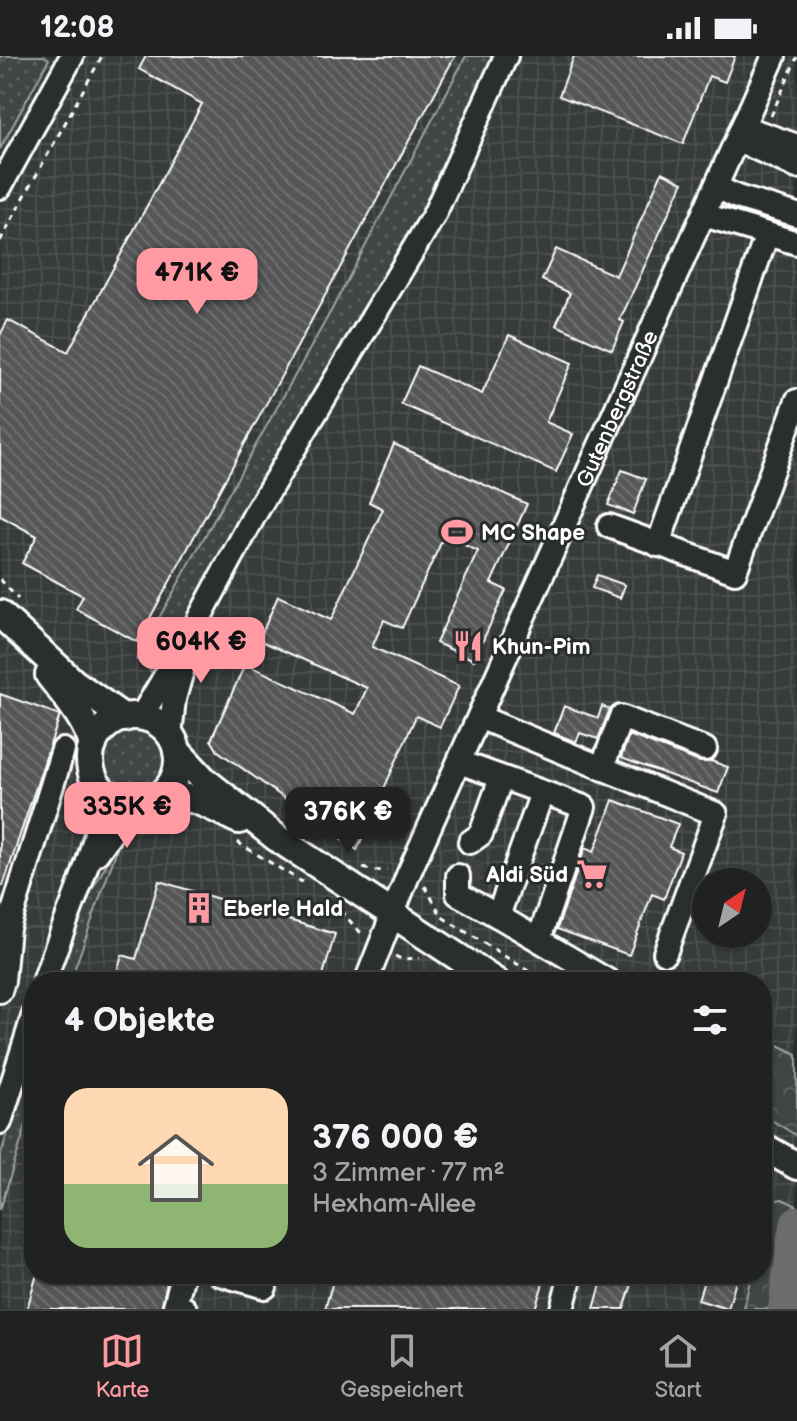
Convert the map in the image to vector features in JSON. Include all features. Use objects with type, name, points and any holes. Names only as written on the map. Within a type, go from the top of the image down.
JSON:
[{"type":"main road","points":[[6,621],[73,682],[133,718],[157,723],[205,781],[277,838],[481,972]]},
{"type":"main road","points":[[6,621],[78,712],[93,745],[92,770],[104,792],[119,801],[173,794],[193,799],[277,838]]},
{"type":"main road","points":[[93,745],[109,725],[133,718]]},
{"type":"main road","points":[[152,799],[175,776],[173,743]]},
{"type":"main road","points":[[772,1152],[797,1166]]},
{"type":"street","points":[[0,187],[72,56]]},
{"type":"street","points":[[133,718],[194,628],[256,512],[434,215],[506,56]]},
{"type":"street","name":"Gutenbergstraße","points":[[370,972],[408,875],[774,56]]},
{"type":"street","points":[[740,134],[797,146]]},
{"type":"street","points":[[740,134],[797,167]]},
{"type":"street","points":[[717,187],[737,197],[797,215]]},
{"type":"street","points":[[704,215],[797,243]]},
{"type":"street","points":[[658,545],[767,234]]},
{"type":"street","points":[[609,526],[735,572],[797,401]]},
{"type":"street","points":[[173,743],[174,699],[194,628]]},
{"type":"street","points":[[479,717],[716,814],[665,953]]},
{"type":"street","points":[[602,768],[621,717],[705,749]]},
{"type":"street","points":[[0,991],[8,928],[63,750]]},
{"type":"street","points":[[459,762],[584,807],[539,939]]},
{"type":"street","points":[[477,841],[501,778]]},
{"type":"street","points":[[48,972],[86,871],[104,792]]},
{"type":"street","points":[[498,916],[542,793]]},
{"type":"street","points":[[86,871],[119,822],[152,799]]},
{"type":"street","points":[[462,883],[498,916],[593,972]]},
{"type":"street","points":[[0,1122],[24,1046]]},
{"type":"street","points":[[180,1284],[175,1306],[185,1309]]},
{"type":"street","points":[[562,1309],[568,1284]]},
{"type":"path","points":[[0,241],[102,56]]},
{"type":"path","points":[[225,834],[305,885]]},
{"type":"path","points":[[358,866],[374,871],[393,867],[426,886],[442,917],[530,972]]},
{"type":"path","points":[[332,901],[362,934],[380,946],[401,959],[420,958]]},
{"type":"shaded area","points":[[0,56],[797,56],[797,1309],[0,1309]]},
{"type":"green space","points":[[0,56],[44,56],[49,59],[0,149]]},
{"type":"green space","points":[[466,56],[497,56],[457,153],[401,254],[215,566],[156,675],[136,659],[331,311]]},
{"type":"green space","points":[[134,727],[147,729],[158,737],[166,748],[166,774],[158,785],[147,793],[134,795],[121,793],[110,785],[102,774],[100,761],[102,748],[110,737],[121,729]]},
{"type":"green space","points":[[121,838],[74,972],[60,972],[83,906]]},
{"type":"green space","points":[[772,1042],[797,1054],[797,1136],[772,1120]]},
{"type":"green space","points":[[24,1081],[24,1132],[0,1210],[0,1157]]},
{"type":"green space","points":[[782,1199],[797,1206],[797,1309],[744,1309],[749,1284],[772,1284],[772,1201]]},
{"type":"building","points":[[146,56],[455,56],[137,642],[76,609],[83,596],[22,563],[37,536],[0,516],[0,335],[8,320],[68,352],[202,104],[139,69]]},
{"type":"building","points":[[574,56],[735,56],[725,82],[709,76],[683,144],[559,96]]},
{"type":"building","points":[[662,172],[683,182],[620,320],[624,322],[612,350],[556,325],[570,293],[542,280],[556,249],[616,276]]},
{"type":"building","points":[[509,335],[572,363],[546,422],[573,434],[556,472],[401,404],[418,366],[482,394]]},
{"type":"building","points":[[394,444],[527,504],[491,583],[506,590],[474,660],[436,643],[478,551],[444,536],[402,628],[384,620],[372,647],[459,686],[440,727],[416,716],[357,850],[218,751],[211,740],[245,664],[355,714],[367,688],[259,640],[278,596],[331,620],[383,509],[369,502]]},
{"type":"building","points":[[622,470],[646,479],[633,514],[608,505]]},
{"type":"building","points":[[597,575],[625,585],[620,598],[592,588]]},
{"type":"building","points":[[0,694],[60,715],[3,886],[0,885]]},
{"type":"building","points":[[564,706],[598,718],[602,706],[610,709],[598,739],[580,733],[576,742],[554,733]]},
{"type":"building","points":[[629,735],[700,762],[711,761],[728,767],[718,793],[621,758]]},
{"type":"building","points":[[613,800],[678,824],[669,847],[681,852],[664,899],[652,894],[629,955],[557,929],[585,848],[594,852]]},
{"type":"building","name":"Eberle Hald","points":[[159,881],[335,934],[324,972],[117,972],[122,955],[136,959]]},
{"type":"building","points":[[34,1284],[167,1284],[161,1309],[27,1309]]},
{"type":"building","points":[[332,1284],[543,1284],[535,1309],[325,1309]]},
{"type":"building","points":[[601,1284],[632,1284],[624,1309],[594,1309]]},
{"type":"building","points":[[703,1284],[735,1284],[728,1309],[698,1300]]},
{"type":"waterway","points":[[784,1309],[797,1222]]},
{"type":"tunnel","points":[[468,880],[480,846]]},
{"type":"place","name":"MC Shape","points":[[457,532]]},
{"type":"place","name":"Khun-Pim","points":[[468,646]]},
{"type":"place","name":"Aldi Süd","points":[[592,874]]},
{"type":"place","name":"Eberle Hald","points":[[199,908]]}]
